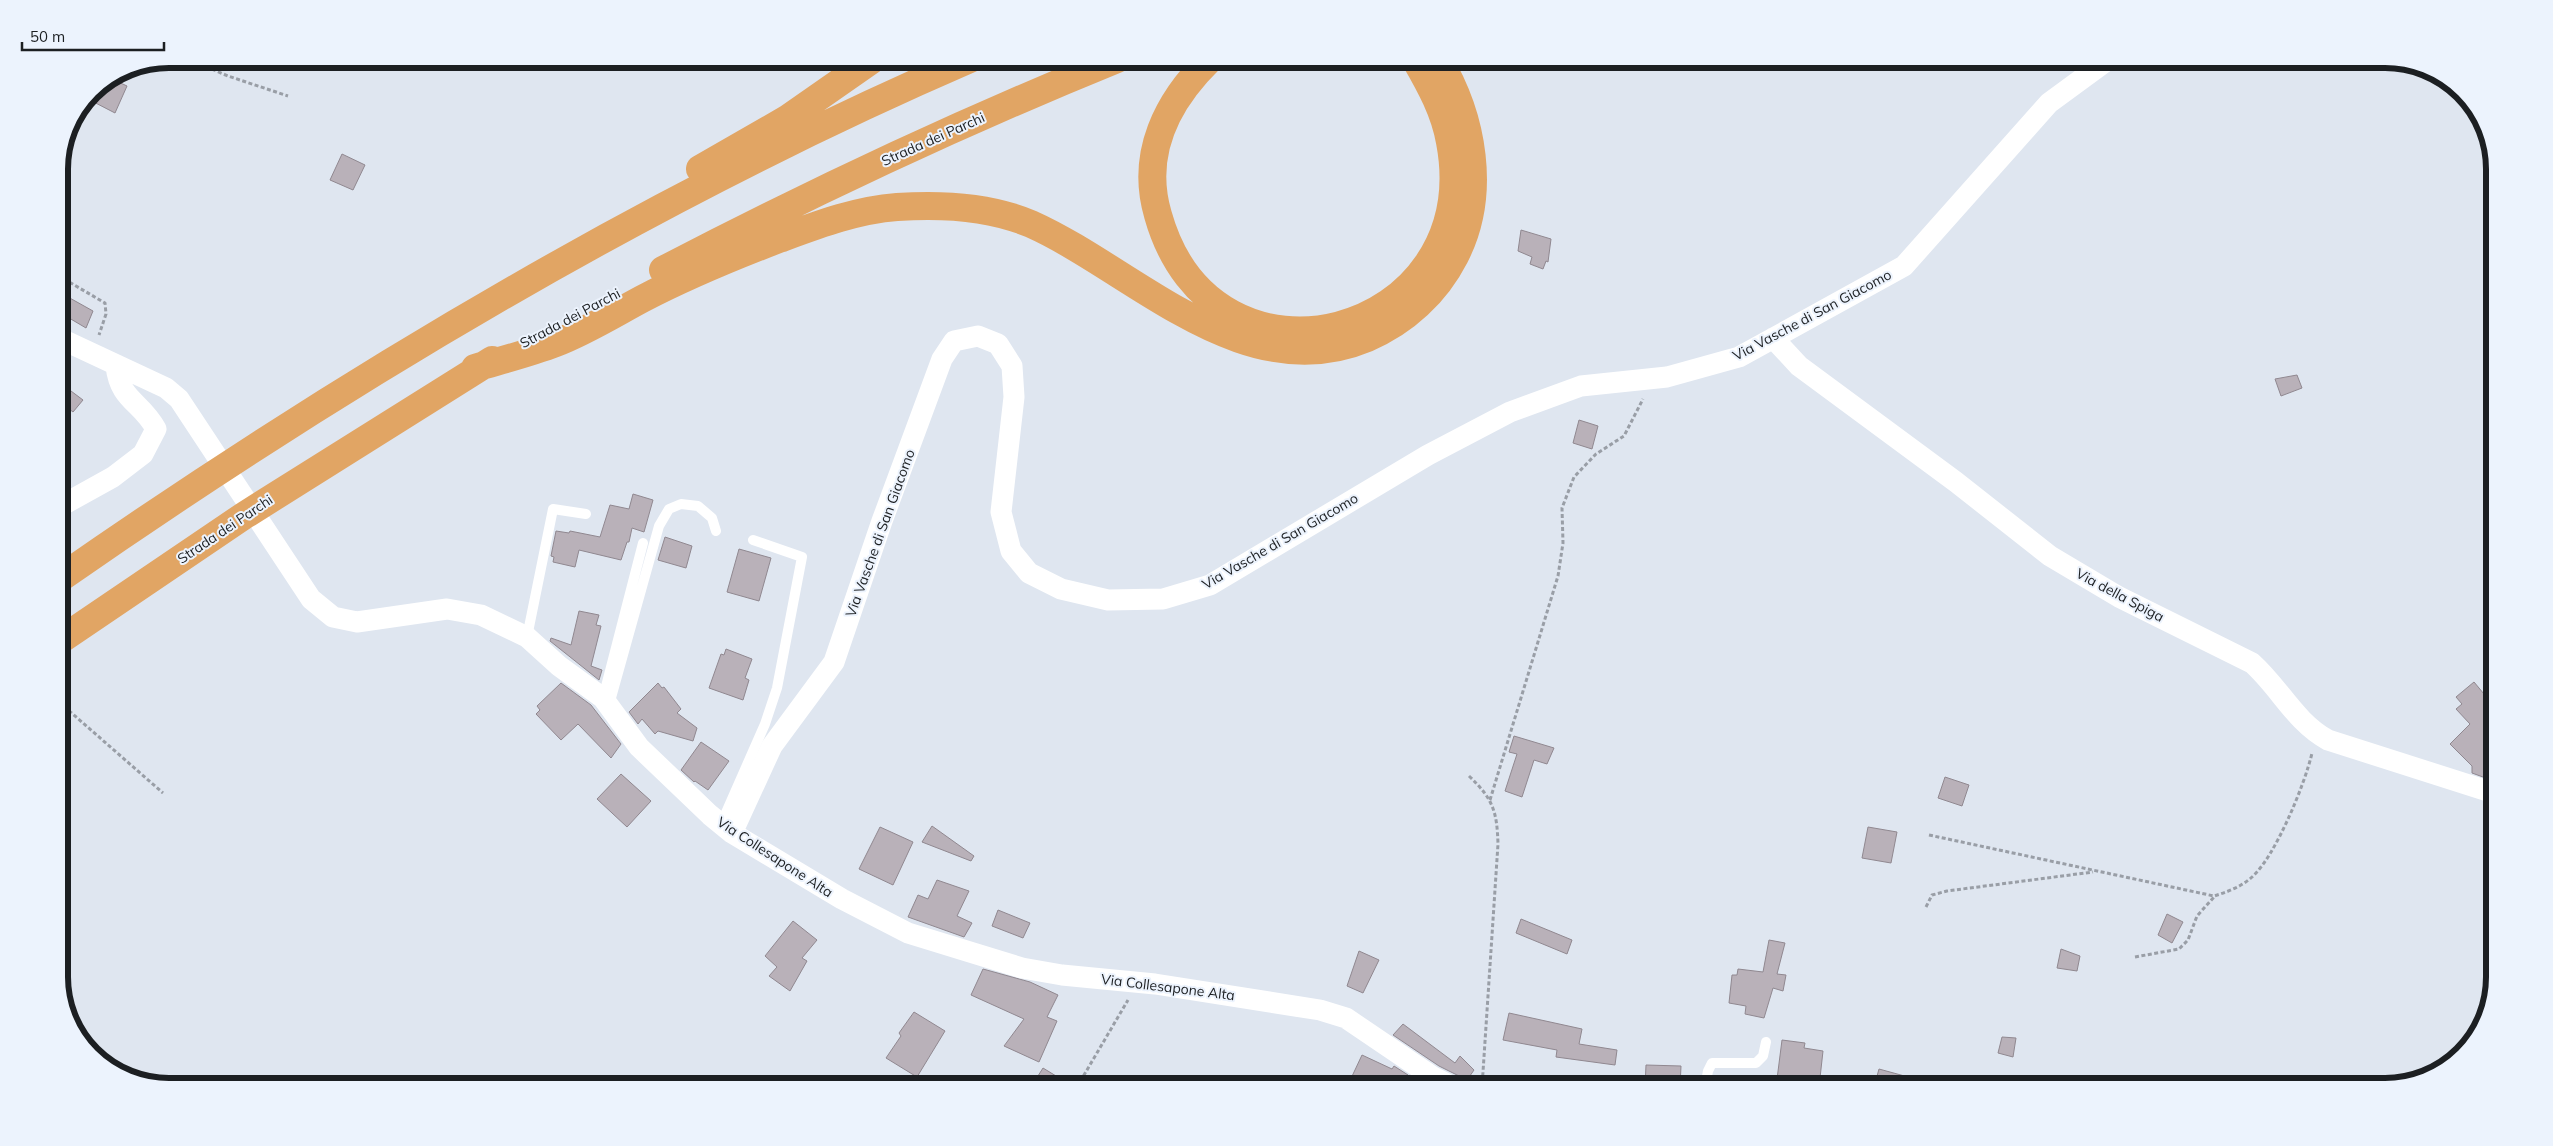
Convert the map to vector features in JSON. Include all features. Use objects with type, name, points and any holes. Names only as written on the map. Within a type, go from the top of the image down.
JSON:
[{"type":"highway","points":[[588,248],[637,203],[787,119],[860,68]]},
{"type":"highway","points":[[68,573],[214,473],[416,349],[588,248],[834,122],[951,68]]},
{"type":"highway","name":"Strada dei Parchi","points":[[68,635],[245,515],[475,368],[753,222],[896,155],[1096,68]]},
{"type":"highway","points":[[1201,68],[1169,109],[1156,141],[1152,177],[1155,205],[1164,236],[1180,266],[1202,293],[1225,310],[1252,324],[1284,331],[1317,330],[1353,322],[1384,308],[1409,287],[1429,264],[1444,234],[1452,203],[1454,173],[1450,142],[1442,111],[1420,68]]},
{"type":"highway","points":[[475,368],[557,343],[671,284],[798,232],[846,216],[892,208],[937,205],[987,211],[1028,223],[1102,262],[1194,320],[1231,337],[1266,346],[1297,350],[1330,349],[1358,342],[1384,331],[1426,297],[1449,267],[1460,247],[1468,219],[1474,182],[1470,142],[1460,104],[1442,68]]},
{"type":"street","name":"Via Vasche di San Giacomo","points":[[726,829],[772,746],[834,662],[942,359],[954,341],[978,336],[998,344],[1012,366],[1014,397],[1000,512],[1010,551],[1029,573],[1061,589],[1108,600],[1163,599],[1210,585],[1428,455],[1510,412],[1581,386],[1667,377],[1739,357],[1904,266],[2049,103],[2097,68]]},
{"type":"street","name":"Via della Spiga","points":[[1774,338],[1799,366],[1956,482],[2050,556],[2119,597],[2252,663],[2265,675],[2296,714],[2316,733],[2328,740],[2486,790]]},
{"type":"street","name":"Via Collesapone Alta","points":[[68,342],[166,388],[188,411],[311,599],[333,617],[356,622],[447,608],[481,615],[527,637],[559,666],[606,702],[639,747],[726,829],[842,900],[908,933],[1022,968],[1062,975],[1139,982],[1273,1001],[1346,1018],[1433,1078]]},
{"type":"street","points":[[68,502],[113,477],[143,454],[156,429],[148,413],[124,393],[118,379],[116,366]]},
{"type":"lane","points":[[606,702],[659,526],[669,509],[681,504],[698,506],[712,518],[716,531]]},
{"type":"lane","points":[[527,637],[553,509],[586,514]]},
{"type":"lane","points":[[726,829],[777,688],[802,558],[753,540]]},
{"type":"lane","points":[[606,702],[643,542]]},
{"type":"lane","points":[[1707,1078],[1712,1063],[1756,1062],[1763,1056],[1766,1042]]},
{"type":"path","points":[[209,68],[288,96]]},
{"type":"path","points":[[68,281],[104,303],[106,314],[93,355]]},
{"type":"path","points":[[1490,800],[1558,576],[1563,543],[1562,508],[1567,493],[1574,477],[1585,464],[1624,436],[1646,394],[1667,377]]},
{"type":"path","points":[[68,710],[163,793]]},
{"type":"path","points":[[1928,835],[2214,896],[2229,891],[2252,878],[2267,857],[2308,772],[2316,733]]},
{"type":"path","points":[[1469,776],[1490,800],[1496,817],[1498,844],[1483,1078]]},
{"type":"path","points":[[1926,907],[1932,895],[1947,891],[2054,879],[2096,872]]},
{"type":"path","points":[[2135,957],[2179,949],[2188,940],[2198,916],[2214,896]]},
{"type":"path","points":[[1082,1078],[1139,982]]},
{"type":"building","points":[[117,81],[127,86],[115,113],[93,102]]},
{"type":"building","points":[[342,154],[365,165],[353,190],[330,180]]},
{"type":"building","points":[[1521,230],[1551,239],[1548,262],[1546,261],[1543,269],[1530,264],[1532,257],[1518,251]]},
{"type":"building","points":[[68,297],[93,311],[86,328],[68,317]]},
{"type":"building","points":[[2297,375],[2302,388],[2281,396],[2275,379]]},
{"type":"building","points":[[68,389],[83,400],[73,412],[68,408]]},
{"type":"building","points":[[1579,420],[1598,426],[1592,449],[1573,443]]},
{"type":"building","points":[[633,494],[653,500],[644,532],[632,528],[629,542],[627,542],[621,560],[579,550],[575,567],[553,562],[554,557],[551,556],[556,531],[569,533],[570,531],[600,537],[610,505],[629,509]]},
{"type":"building","points":[[665,537],[692,546],[686,568],[658,560]]},
{"type":"building","points":[[739,549],[771,558],[759,601],[727,592]]},
{"type":"building","points":[[579,611],[599,615],[596,625],[601,626],[591,666],[602,670],[599,680],[550,641],[551,638],[571,645]]},
{"type":"building","points":[[726,649],[752,659],[745,678],[749,680],[743,700],[709,688],[721,654],[724,655]]},
{"type":"building","points":[[2474,682],[2486,696],[2486,774],[2483,777],[2472,773],[2472,766],[2450,744],[2470,724],[2456,709],[2462,704],[2456,697]]},
{"type":"building","points":[[561,683],[591,705],[621,744],[611,758],[578,724],[561,740],[536,714],[540,710],[537,706]]},
{"type":"building","points":[[658,683],[662,688],[664,687],[681,709],[677,713],[697,728],[693,741],[658,731],[655,734],[642,719],[638,724],[629,712]]},
{"type":"building","points":[[1514,736],[1554,748],[1547,764],[1534,760],[1522,797],[1505,791],[1517,754],[1509,752]]},
{"type":"building","points":[[701,742],[729,761],[708,790],[694,782],[681,770]]},
{"type":"building","points":[[621,774],[651,801],[627,827],[597,799]]},
{"type":"building","points":[[1945,777],[1969,785],[1962,806],[1938,798]]},
{"type":"building","points":[[932,826],[974,856],[971,861],[922,842]]},
{"type":"building","points":[[880,827],[913,842],[893,885],[859,869]]},
{"type":"building","points":[[1868,827],[1897,832],[1891,863],[1862,858]]},
{"type":"building","points":[[937,880],[969,891],[957,916],[972,923],[964,937],[908,917],[918,895],[928,899]]},
{"type":"building","points":[[998,910],[1030,923],[1023,938],[992,926]]},
{"type":"building","points":[[2167,914],[2183,922],[2172,943],[2158,935]]},
{"type":"building","points":[[1521,919],[1572,940],[1567,954],[1516,933]]},
{"type":"building","points":[[793,921],[817,940],[802,958],[807,961],[790,991],[769,976],[777,967],[765,956]]},
{"type":"building","points":[[1769,940],[1785,943],[1777,974],[1786,975],[1783,991],[1773,988],[1764,1018],[1745,1014],[1746,1006],[1729,1003],[1732,975],[1737,975],[1738,969],[1763,972]]},
{"type":"building","points":[[2061,949],[2080,956],[2077,971],[2057,968]]},
{"type":"building","points":[[1359,951],[1379,960],[1363,993],[1347,986]]},
{"type":"building","points":[[983,969],[1030,982],[1058,995],[1047,1017],[1057,1021],[1039,1062],[1004,1046],[1024,1019],[971,995]]},
{"type":"building","points":[[914,1012],[945,1031],[917,1077],[886,1058],[901,1036],[899,1033]]},
{"type":"building","points":[[1509,1013],[1582,1029],[1579,1044],[1617,1050],[1615,1065],[1556,1057],[1557,1050],[1503,1040]]},
{"type":"building","points":[[1403,1024],[1455,1063],[1460,1056],[1474,1070],[1468,1078],[1461,1078],[1439,1066],[1393,1035]]},
{"type":"building","points":[[2002,1037],[2016,1038],[2013,1057],[1998,1053]]},
{"type":"building","points":[[1782,1040],[1805,1043],[1804,1048],[1823,1051],[1820,1078],[1777,1078]]},
{"type":"building","points":[[1362,1055],[1392,1069],[1394,1066],[1408,1075],[1407,1078],[1351,1078]]},
{"type":"building","points":[[1646,1065],[1681,1066],[1680,1078],[1645,1078]]},
{"type":"building","points":[[1043,1068],[1059,1078],[1037,1078]]},
{"type":"building","points":[[1879,1069],[1912,1078],[1876,1078]]}]
